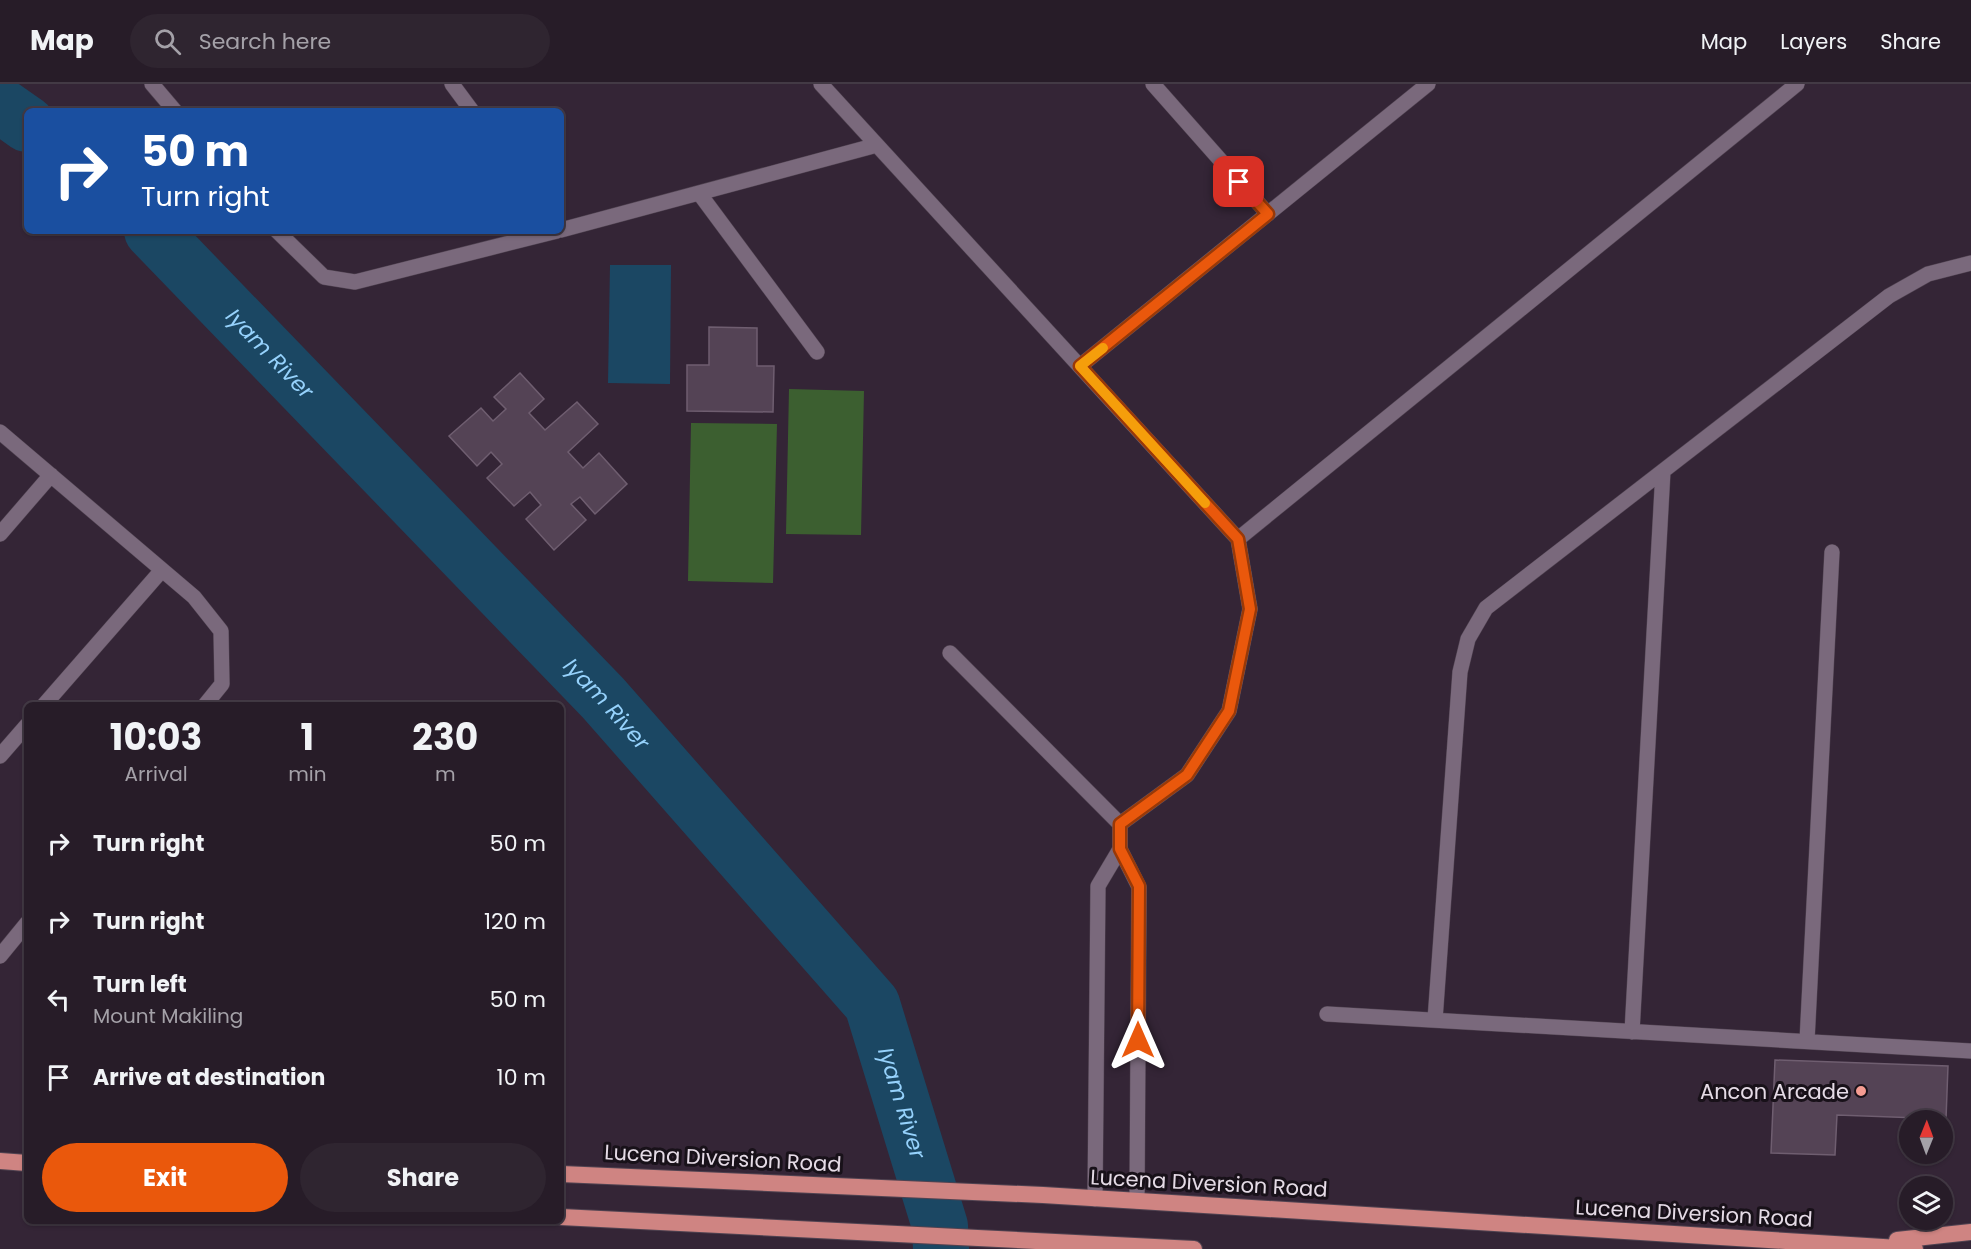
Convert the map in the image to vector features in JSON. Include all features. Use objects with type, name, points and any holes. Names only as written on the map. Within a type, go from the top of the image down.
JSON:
[{"type":"highway","points":[[0,1161],[24,1162]]},
{"type":"highway","name":"Lucena Diversion Road","points":[[564,1174],[1044,1195],[1915,1249]]},
{"type":"highway","points":[[564,1217],[1194,1249]]},
{"type":"highway","name":"Lucena Diversion Road","points":[[1854,1245],[1971,1232]]},
{"type":"street","points":[[152,84],[172,108]]},
{"type":"street","points":[[452,84],[470,108]]},
{"type":"street","points":[[821,84],[1238,539],[1250,609],[1229,711],[1187,775],[1120,824]]},
{"type":"street","points":[[1153,84],[1268,214]]},
{"type":"street","points":[[1080,366],[1428,84]]},
{"type":"street","points":[[1238,539],[1797,84]]},
{"type":"street","points":[[564,229],[876,145]]},
{"type":"street","points":[[699,193],[817,352]]},
{"type":"street","points":[[280,234],[324,277],[354,282],[544,234]]},
{"type":"street","points":[[1435,1020],[1460,672],[1468,639],[1486,608],[1889,296],[1928,274],[1971,263]]},
{"type":"street","points":[[0,432],[194,597],[221,631],[222,684],[207,702]]},
{"type":"street","points":[[1632,1032],[1663,471]]},
{"type":"street","points":[[0,534],[51,475]]},
{"type":"street","points":[[1807,1041],[1832,552]]},
{"type":"street","points":[[47,702],[162,570]]},
{"type":"street","points":[[950,653],[1120,824],[1120,849],[1139,886],[1137,1201]]},
{"type":"street","points":[[0,756],[24,728]]},
{"type":"street","points":[[1095,1199],[1098,886],[1120,849]]},
{"type":"street","points":[[0,956],[24,927]]},
{"type":"street","points":[[1327,1014],[1971,1051]]},
{"type":"green space","points":[[789,389],[864,391],[861,535],[786,534]]},
{"type":"green space","points":[[691,423],[777,424],[773,583],[688,581]]},
{"type":"water","points":[[610,265],[671,265],[670,384],[608,383]]},
{"type":"building","points":[[709,327],[757,328],[757,366],[774,366],[773,412],[687,411],[687,365],[709,365]]},
{"type":"building","points":[[520,373],[544,399],[529,413],[545,430],[577,402],[598,424],[568,452],[583,468],[599,453],[627,484],[595,514],[580,497],[571,504],[586,520],[554,550],[526,519],[541,505],[530,492],[514,506],[487,478],[502,464],[491,452],[477,466],[449,436],[481,408],[493,421],[506,409],[494,397]]},
{"type":"building","name":"Ancon Arcade","points":[[1775,1060],[1948,1066],[1946,1110],[1899,1110],[1899,1117],[1837,1115],[1835,1155],[1771,1153]]},
{"type":"waterway","name":"Iyam River","points":[[0,105],[24,122]]},
{"type":"waterway","name":"Iyam River","points":[[155,234],[603,698],[872,1004],[940,1226],[941,1249]]},
{"type":"slow traffic","points":[[1103,348],[1080,366],[1205,503]]},
{"type":"place","name":"Ancon Arcade","points":[[1861,1091]]},
{"type":"route","points":[[1138,1040],[1139,886],[1120,849],[1120,824],[1187,775],[1229,711],[1250,609],[1238,539],[1080,366],[1268,214],[1239,182]]}]
